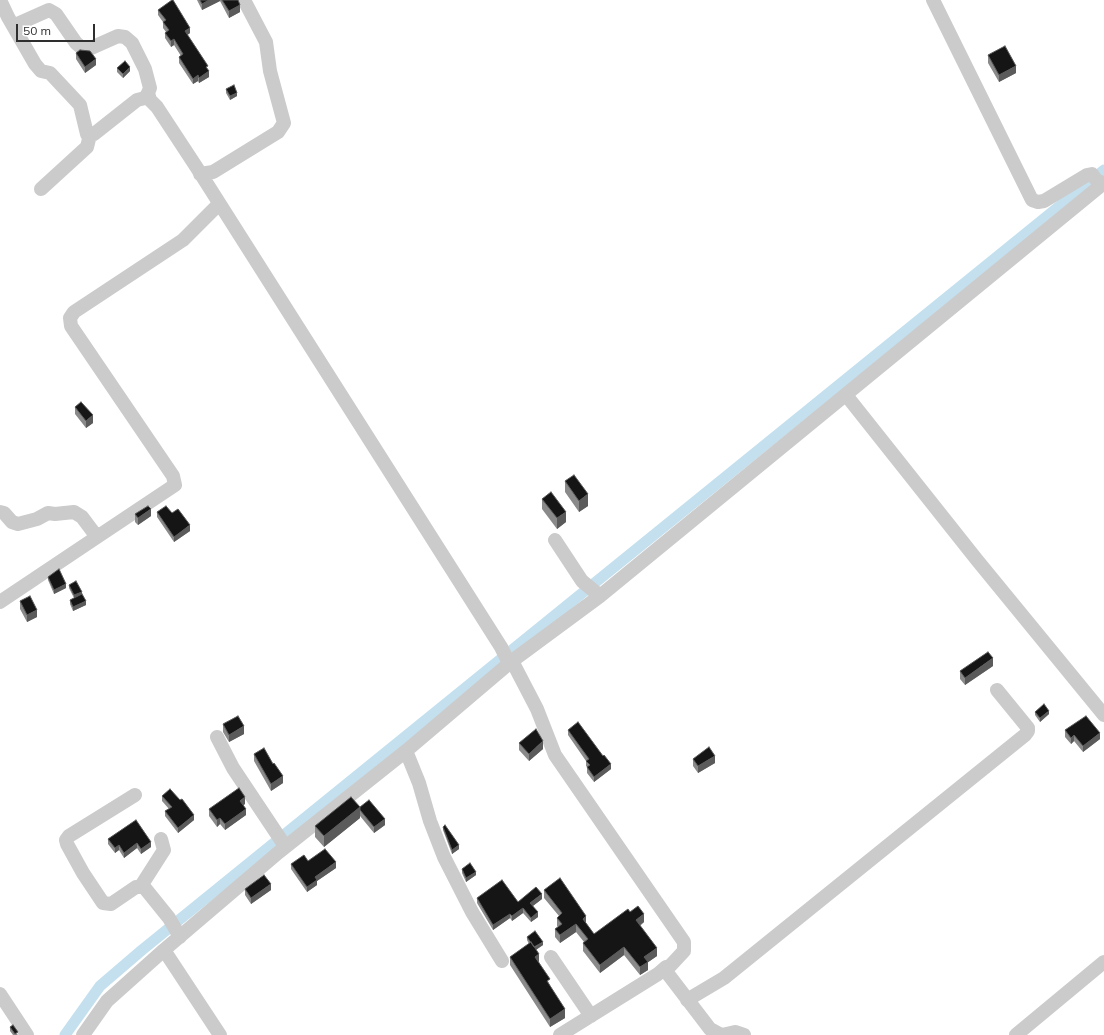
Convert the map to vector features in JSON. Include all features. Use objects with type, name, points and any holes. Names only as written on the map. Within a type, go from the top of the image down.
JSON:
[{"type":"street","points":[[0,0],[35,64],[41,71],[50,73],[77,100],[82,109],[86,133],[90,135]]},
{"type":"street","points":[[200,174],[213,172],[278,132],[284,123],[270,72],[266,42],[244,0]]},
{"type":"street","points":[[933,0],[991,120],[1032,200],[1038,202],[1044,201],[1082,177],[1099,180]]},
{"type":"street","points":[[13,26],[49,10],[56,14],[76,43],[82,48],[91,48],[118,36],[125,37],[132,43],[145,69],[150,88],[148,93],[145,98],[137,100],[94,134],[90,135]]},
{"type":"street","points":[[148,93],[150,100],[157,107],[502,647],[537,709],[555,755],[684,942],[684,951],[670,966],[666,966],[658,974],[560,1035]]},
{"type":"street","points":[[41,189],[88,147],[90,135]]},
{"type":"street","points":[[83,1035],[107,1001],[164,950],[281,840],[406,751],[593,591],[846,395],[1099,180]]},
{"type":"street","points":[[0,602],[172,489],[175,485],[176,481],[71,326],[70,318],[74,312],[183,240],[218,204]]},
{"type":"street","points":[[846,395],[972,554],[1104,715]]},
{"type":"street","points":[[0,512],[4,513],[12,522],[18,524],[37,519],[48,513],[55,514],[74,512],[82,517],[94,533],[100,535]]},
{"type":"street","points":[[555,540],[593,591]]},
{"type":"street","points":[[687,1000],[724,978],[1027,733],[1028,728],[997,690]]},
{"type":"street","points":[[217,736],[233,768],[281,840]]},
{"type":"street","points":[[406,751],[419,783],[430,821],[444,857],[472,912],[502,961]]},
{"type":"street","points":[[135,795],[69,836],[66,842],[83,874],[105,904],[111,904],[136,887],[141,886],[164,850],[164,845],[161,839]]},
{"type":"street","points":[[141,886],[148,891],[169,918],[178,936]]},
{"type":"street","points":[[164,950],[220,1035]]},
{"type":"street","points":[[551,957],[590,1016]]},
{"type":"street","points":[[1016,1035],[1104,962]]},
{"type":"street","points":[[666,966],[671,980],[710,1029],[721,1035],[735,1032],[744,1035]]},
{"type":"street","points":[[0,994],[27,1035]]},
{"type":"building","points":[[172,0],[190,28],[185,31],[208,66],[206,67],[209,71],[199,78],[198,75],[193,79],[179,57],[183,54],[174,39],[171,41],[165,33],[169,30],[163,22],[166,20],[158,10]]},
{"type":"building","points":[[200,0],[209,0],[202,4]]},
{"type":"building","points":[[222,0],[238,0],[240,5],[229,11]]},
{"type":"building","points":[[1005,46],[1016,66],[999,75],[988,55]]},
{"type":"building","points":[[80,50],[90,51],[96,59],[85,67],[76,53]]},
{"type":"building","points":[[125,61],[130,67],[123,74],[117,68]]},
{"type":"building","points":[[234,85],[237,93],[230,96],[226,89]]},
{"type":"building","points":[[81,402],[93,415],[86,421],[75,407]]},
{"type":"building","points":[[574,475],[588,494],[579,501],[565,481]]},
{"type":"building","points":[[551,492],[566,512],[557,518],[542,499]]},
{"type":"building","points":[[148,506],[151,509],[138,518],[135,514]]},
{"type":"building","points":[[166,506],[172,513],[178,509],[190,525],[174,537],[157,512]]},
{"type":"building","points":[[59,569],[66,584],[54,590],[48,577]]},
{"type":"building","points":[[76,581],[82,592],[74,595],[69,585]]},
{"type":"building","points":[[82,594],[86,601],[73,607],[70,600]]},
{"type":"building","points":[[30,596],[37,610],[27,615],[20,601]]},
{"type":"building","points":[[988,652],[993,658],[965,678],[960,671]]},
{"type":"building","points":[[1044,704],[1049,711],[1040,718],[1035,712]]},
{"type":"building","points":[[238,716],[244,726],[229,735],[223,724]]},
{"type":"building","points":[[1086,716],[1100,733],[1083,746],[1074,735],[1071,738],[1065,730]]},
{"type":"building","points":[[578,722],[603,756],[604,755],[611,764],[594,777],[587,767],[590,765],[586,761],[589,759],[568,730]]},
{"type":"building","points":[[536,729],[543,741],[529,754],[519,743]]},
{"type":"building","points":[[709,747],[715,756],[698,766],[693,759]]},
{"type":"building","points":[[264,748],[273,764],[274,763],[283,776],[271,784],[254,754]]},
{"type":"building","points":[[239,788],[245,797],[240,801],[246,809],[225,824],[220,818],[217,820],[209,809]]},
{"type":"building","points":[[170,789],[180,800],[182,799],[194,815],[178,828],[165,811],[172,807],[162,796]]},
{"type":"building","points":[[351,797],[360,807],[324,836],[315,826]]},
{"type":"building","points":[[369,800],[385,819],[374,827],[360,810],[360,807]]},
{"type":"building","points":[[136,820],[151,842],[141,849],[137,843],[124,853],[119,845],[115,848],[108,839]]},
{"type":"building","points":[[445,825],[459,845],[452,850],[443,827]]},
{"type":"building","points":[[325,849],[336,862],[315,877],[317,880],[307,887],[291,864],[304,855],[308,861]]},
{"type":"building","points":[[470,863],[476,872],[466,878],[462,869]]},
{"type":"building","points":[[264,875],[271,884],[251,898],[245,889]]},
{"type":"building","points":[[560,878],[586,916],[583,919],[594,934],[628,909],[630,912],[638,906],[644,914],[636,920],[657,948],[644,957],[648,962],[640,967],[624,947],[600,965],[583,943],[588,939],[576,924],[560,935],[555,929],[562,924],[557,918],[562,913],[544,890]]},
{"type":"building","points":[[502,880],[518,902],[536,887],[542,894],[530,903],[538,912],[531,918],[523,908],[512,916],[510,914],[493,925],[477,898]]},
{"type":"building","points":[[535,931],[543,942],[534,947],[527,937]]},
{"type":"building","points":[[531,942],[539,954],[535,957],[550,979],[547,981],[565,1009],[550,1019],[510,957]]},
{"type":"building","points":[[13,1025],[18,1032],[15,1034],[10,1027]]},
{"type":"waterway","points":[[65,1035],[100,986],[142,950],[1104,170]]}]
